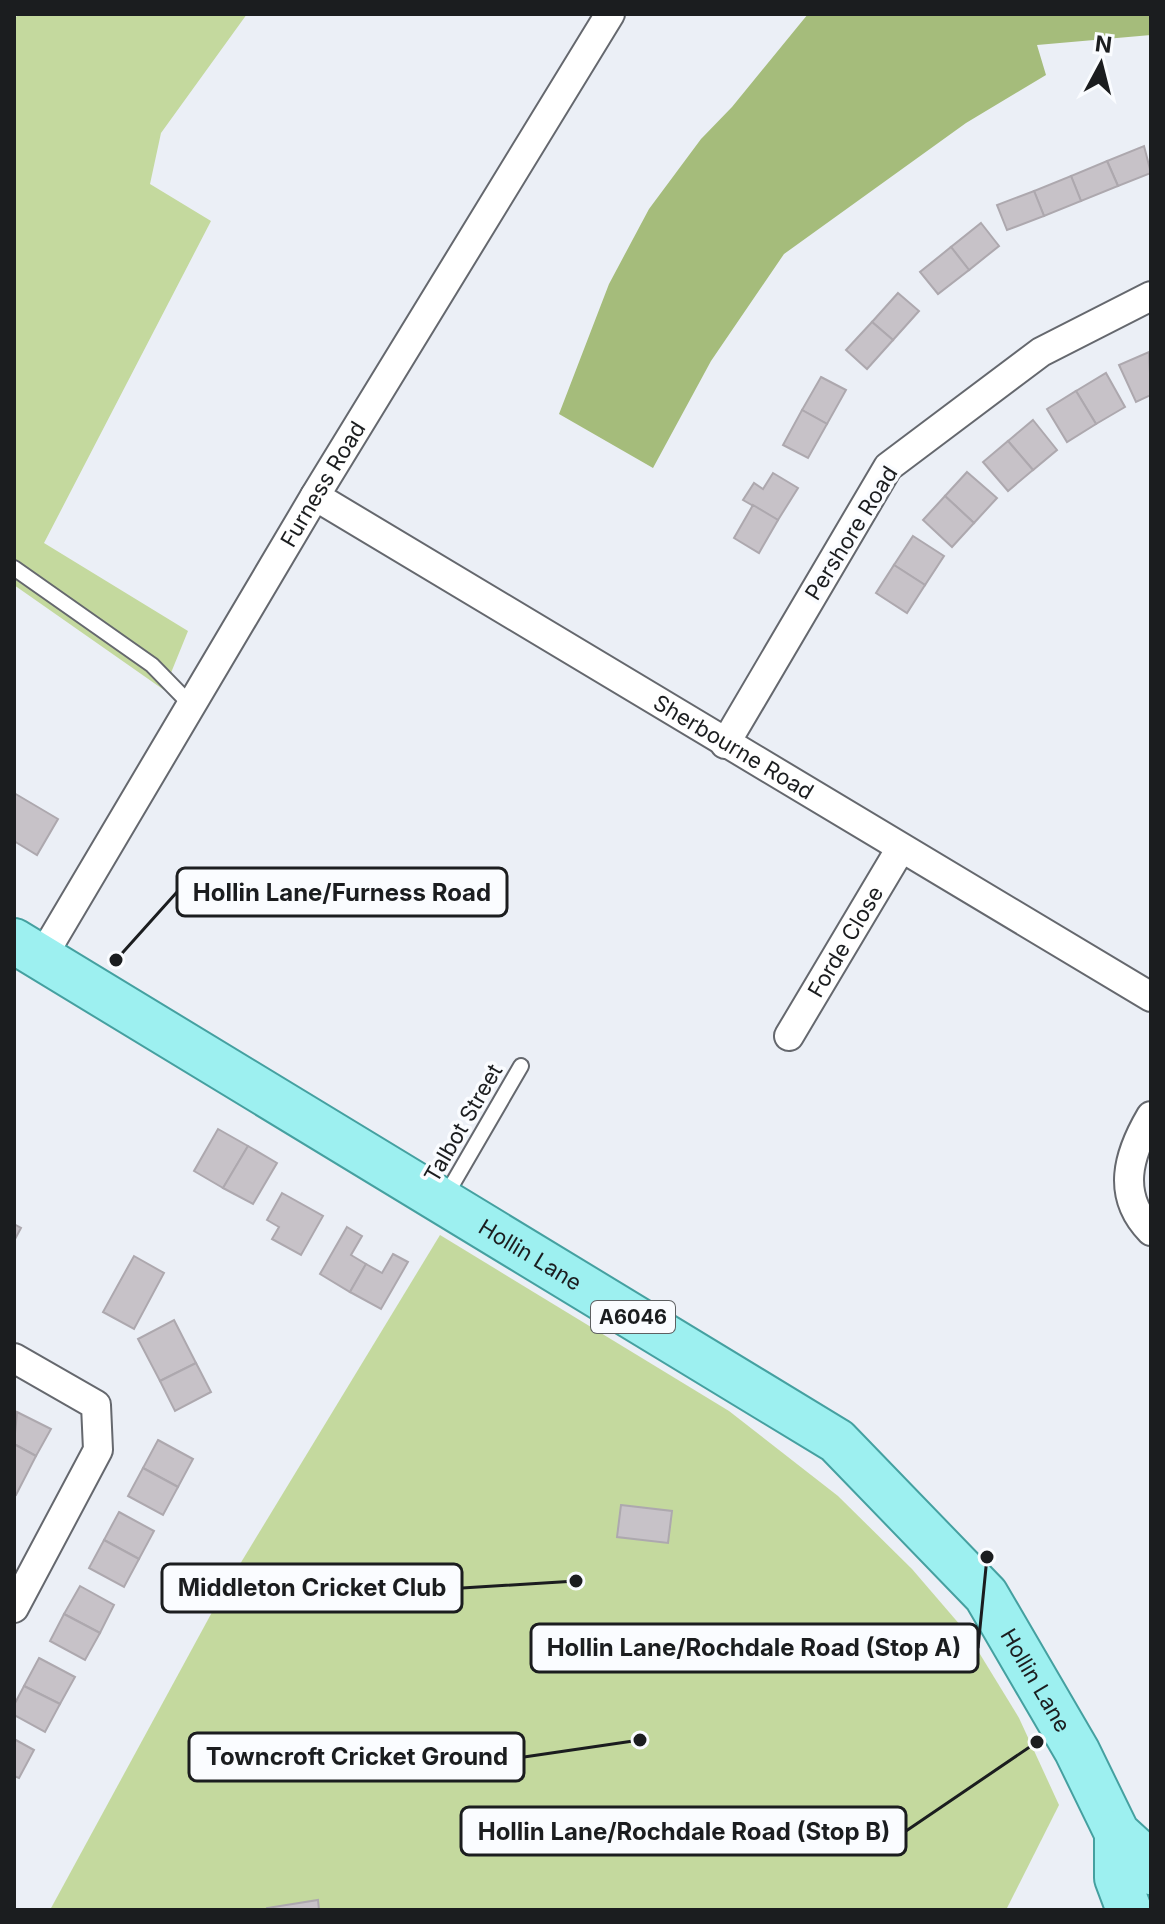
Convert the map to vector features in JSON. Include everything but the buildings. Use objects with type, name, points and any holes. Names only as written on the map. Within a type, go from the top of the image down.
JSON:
[{"type":"main road","name":"Hollin Lane","points":[[28,949],[837,1441],[986,1595],[1077,1751],[1117,1833],[1140,1854],[1151,1872]]},
{"type":"main road","name":"Hollin Lane","points":[[1117,1833],[1117,1878],[1129,1910]]},
{"type":"street","name":"Furness Road","points":[[28,949],[191,705],[610,14]]},
{"type":"street","name":"Pershore Road","points":[[725,744],[888,467],[1041,352],[1151,296]]},
{"type":"street","name":"Sherbourne Road","points":[[315,496],[1151,997]]},
{"type":"street","name":"Forde Close","points":[[789,1036],[901,848]]},
{"type":"street","points":[[1151,1116],[1127,1171],[1128,1192],[1135,1212],[1151,1231]]},
{"type":"street","points":[[14,1358],[96,1405],[98,1450],[14,1608]]},
{"type":"lane","points":[[14,568],[152,665],[191,705]]},
{"type":"lane","name":"Talbot Street","points":[[442,1201],[521,1066]]},
{"type":"green space","points":[[19,14],[247,14],[161,133],[150,184],[211,221],[44,543],[188,631],[164,690],[14,585],[14,19]]},
{"type":"green space","points":[[808,14],[1151,14],[1151,35],[1037,45],[1046,75],[966,123],[784,254],[711,361],[653,468],[559,414],[609,284],[649,209],[701,139],[732,107]]},
{"type":"green space","points":[[440,1235],[729,1411],[838,1496],[912,1569],[967,1633],[1019,1718],[1059,1805],[1006,1910],[50,1910],[223,1592]]},
{"type":"place","name":"Hollin Lane/Furness Road","points":[[116,960]]},
{"type":"place","name":"Hollin Lane/Rochdale Road (Stop A)","points":[[987,1557]]},
{"type":"place","name":"Middleton Cricket Club","points":[[576,1581]]},
{"type":"place","name":"Towncroft Cricket Ground","points":[[640,1740]]},
{"type":"place","name":"Hollin Lane/Rochdale Road (Stop B)","points":[[1037,1742]]}]
